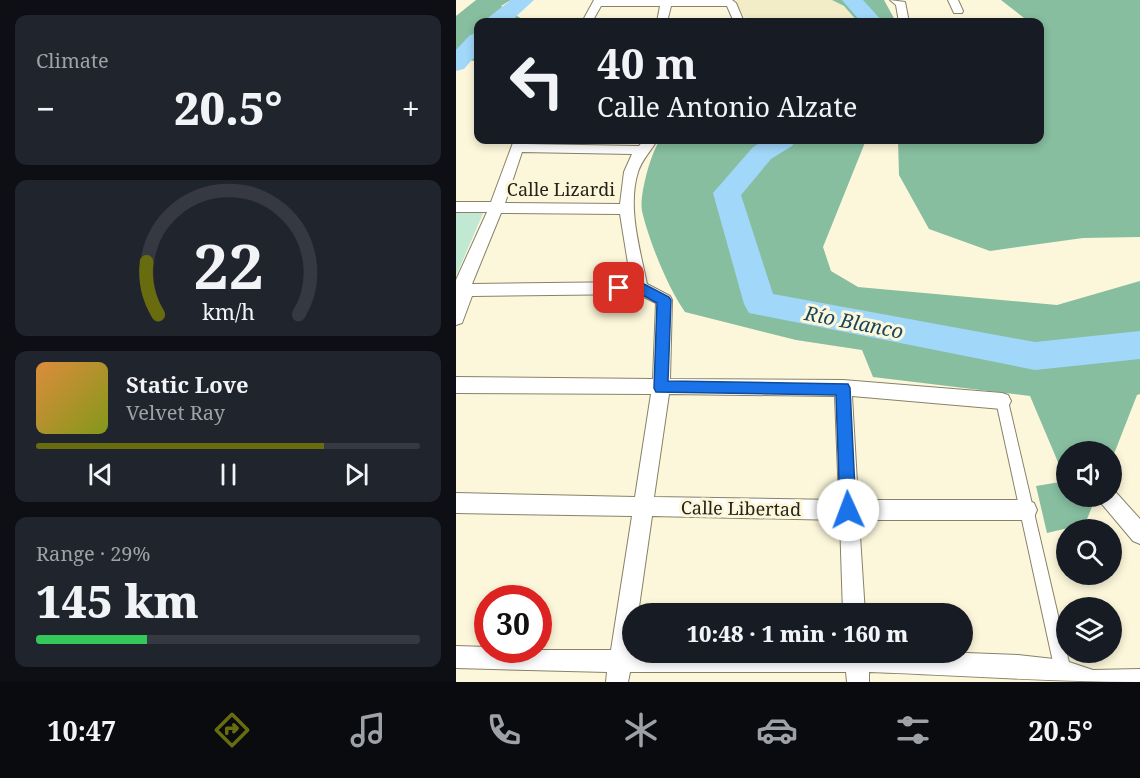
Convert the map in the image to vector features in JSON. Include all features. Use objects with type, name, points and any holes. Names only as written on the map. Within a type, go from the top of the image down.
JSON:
[{"type":"street","points":[[663,18],[666,1]]},
{"type":"street","points":[[588,18],[598,2],[666,1],[731,3],[737,18]]},
{"type":"street","points":[[898,1],[903,18]]},
{"type":"street","points":[[456,318],[461,289],[496,208],[519,144],[645,145],[629,176],[626,209],[640,288]]},
{"type":"street","name":"Calle Lizardi","points":[[456,207],[626,209]]},
{"type":"street","points":[[461,289],[640,288],[664,300],[661,388],[619,672]]},
{"type":"street","points":[[456,385],[843,388],[1002,401],[1064,677]]},
{"type":"street","points":[[843,388],[853,603]]},
{"type":"street","name":"Calle Libertad","points":[[456,503],[848,510],[1027,510]]},
{"type":"street","points":[[1117,507],[1140,534]]},
{"type":"street","points":[[456,657],[619,672],[857,665],[1018,666],[1092,681],[1140,680]]},
{"type":"shaded area","points":[[733,0],[832,0],[844,6],[854,18],[745,18]]},
{"type":"green space","points":[[476,0],[511,0],[501,6],[520,18],[474,18],[474,61],[456,57],[456,16]]},
{"type":"green space","points":[[832,0],[884,0],[894,18],[854,18],[844,6]]},
{"type":"green space","points":[[1001,0],[1140,0],[1140,237],[1083,238],[990,251],[929,229],[899,175],[898,144],[1044,144],[1044,18],[1024,18]]},
{"type":"green space","points":[[658,144],[864,144],[823,247],[831,271],[858,287],[1057,305],[1140,281],[1140,394],[1137,395],[1119,441],[1056,441],[1056,457],[1030,396],[873,377],[862,350],[796,340],[685,312],[660,264],[642,211],[646,174]]},
{"type":"green space","points":[[456,211],[484,211],[456,276]]},
{"type":"green space","points":[[1056,483],[1056,507],[1092,507],[1087,519],[1056,519],[1056,531],[1047,533],[1036,486]]},
{"type":"waterway","points":[[502,18],[524,0]]},
{"type":"waterway","name":"Río Blanco","points":[[852,0],[868,18]]},
{"type":"waterway","points":[[456,64],[474,44]]},
{"type":"waterway","name":"Río Blanco","points":[[777,144],[762,153],[727,193],[760,304],[1035,356],[1140,345]]},
{"type":"route","points":[[619,288],[640,288],[664,300],[661,388],[843,388],[848,510]]}]
